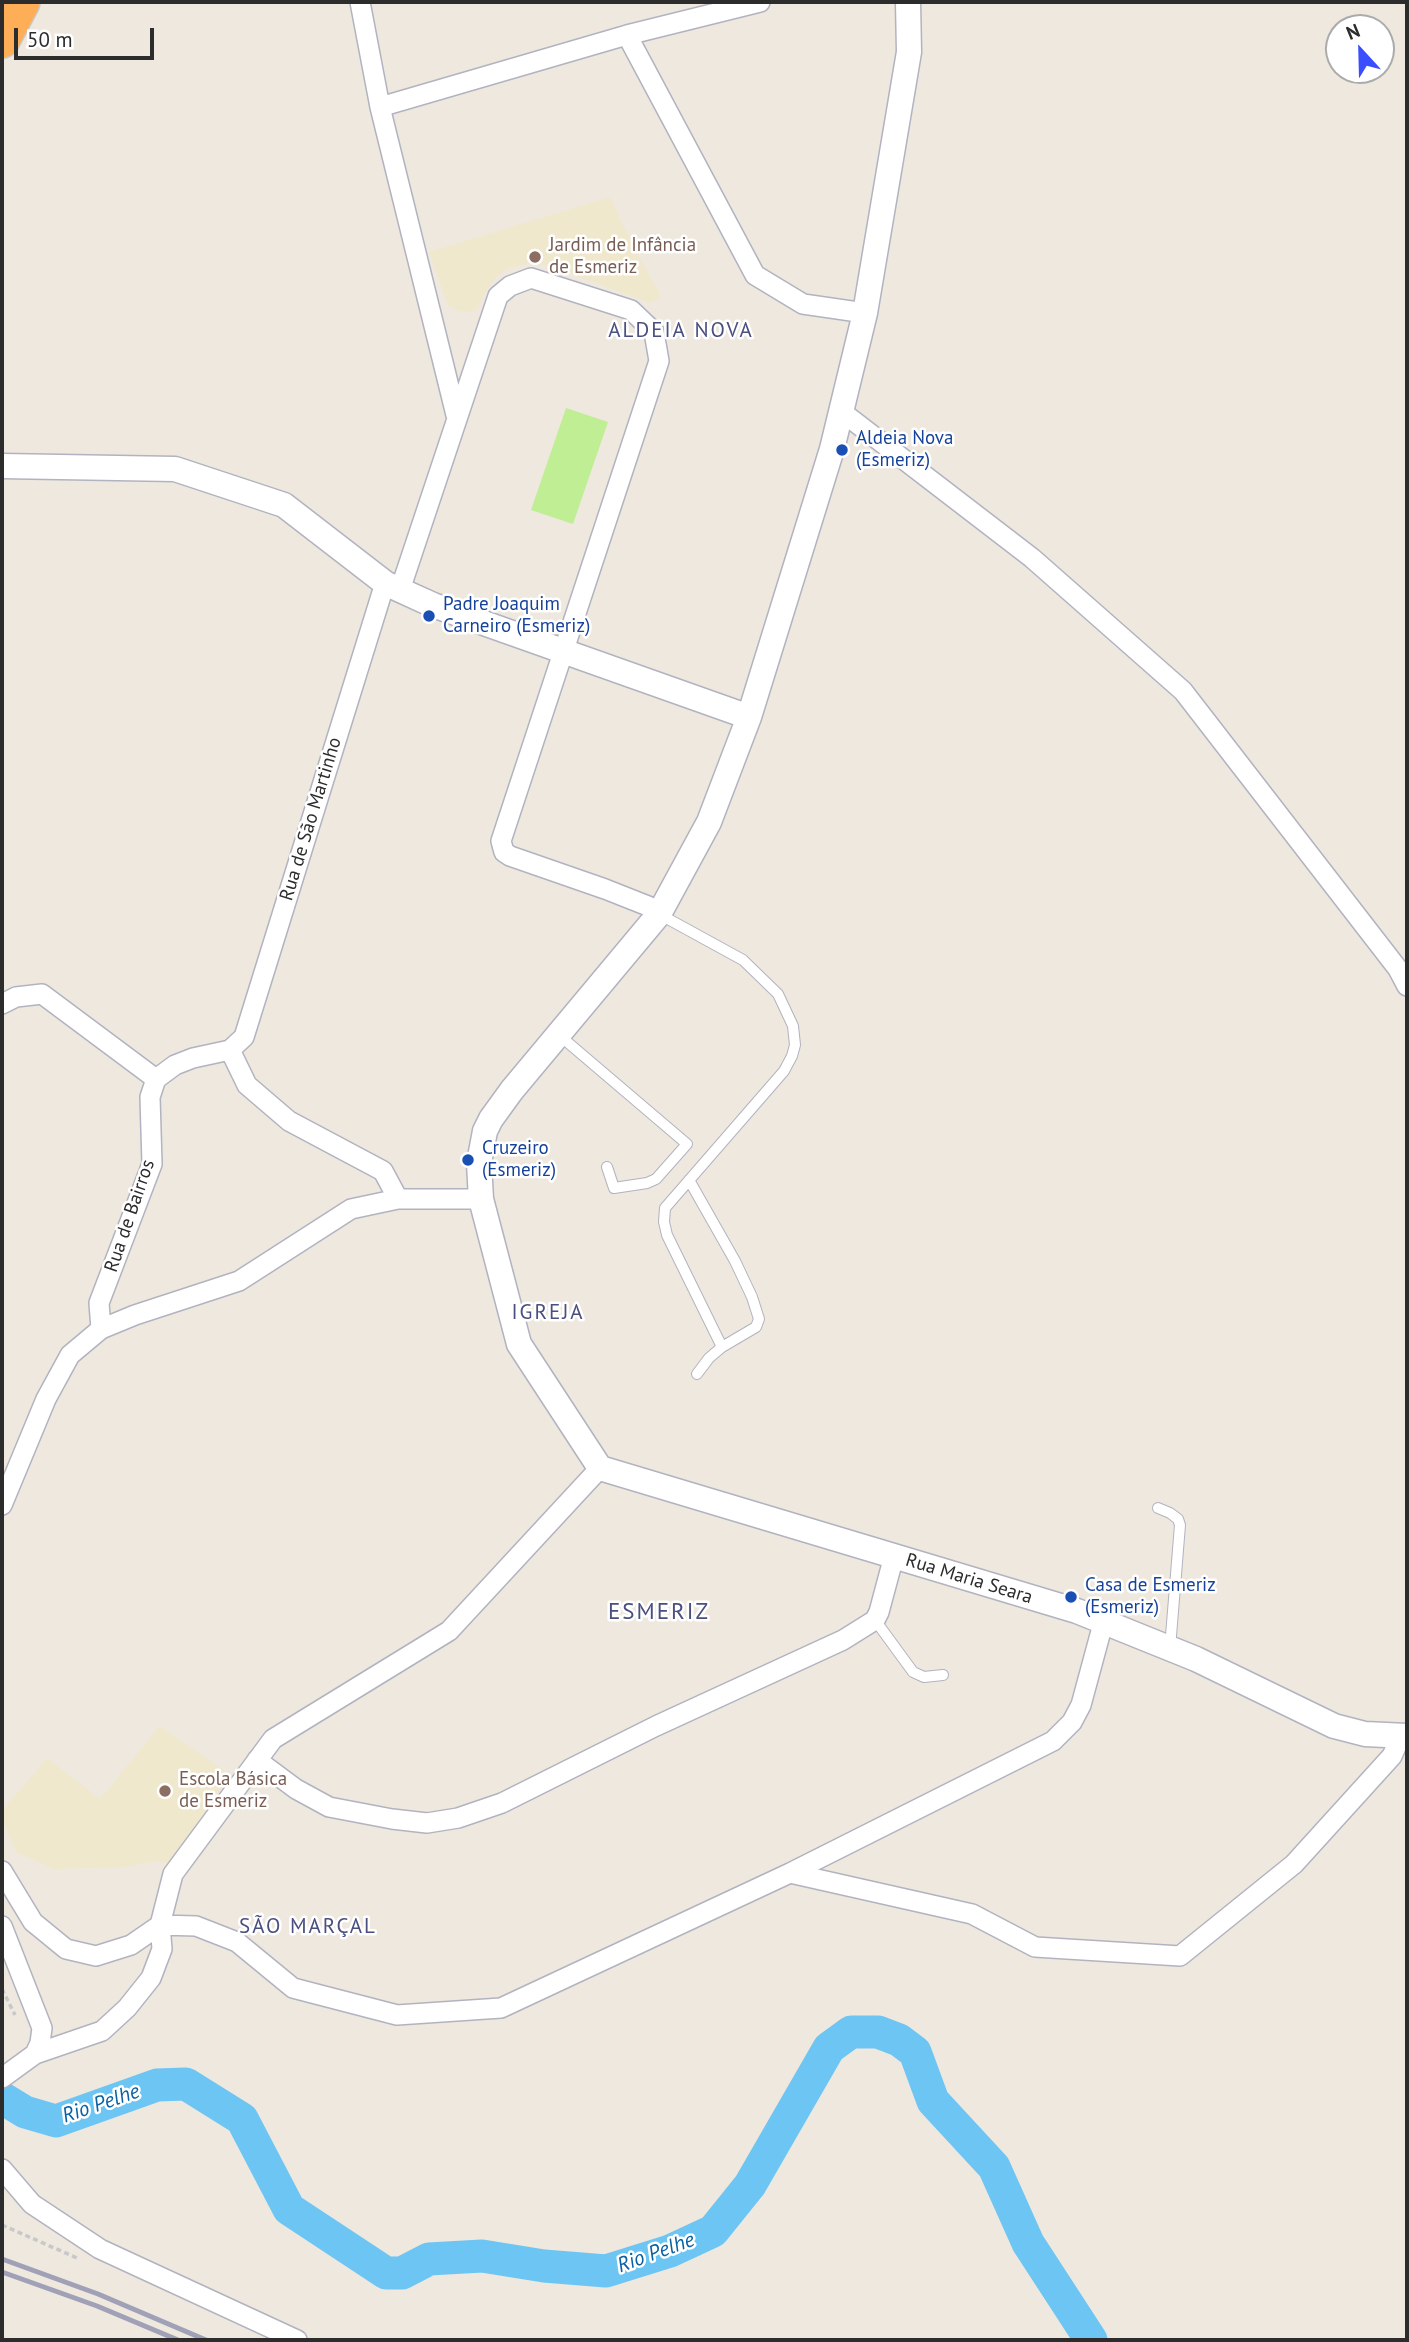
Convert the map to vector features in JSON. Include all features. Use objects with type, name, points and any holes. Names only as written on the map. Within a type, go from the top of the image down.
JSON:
[{"type":"highway","points":[[2,40],[22,2]]},
{"type":"street","points":[[360,2],[380,107],[457,416]]},
{"type":"street","points":[[380,107],[627,35],[760,2]]},
{"type":"street","points":[[2,2078],[35,2054],[102,2031],[127,2008],[151,1978],[162,1949],[160,1925],[173,1874],[273,1739],[449,1631],[600,1468],[519,1345],[481,1199],[479,1163],[482,1144],[488,1125],[512,1090],[659,914],[709,822],[749,717],[842,412],[865,313],[909,52],[908,2]]},
{"type":"street","points":[[627,35],[755,275],[803,304],[865,313]]},
{"type":"street","name":"Rua de São Martinho","points":[[230,1050],[244,1037],[392,586],[457,416],[498,296],[510,286],[531,278],[631,310],[654,332],[659,361],[501,847],[510,856],[605,889],[648,906],[659,914]]},
{"type":"street","points":[[842,412],[1032,558],[1183,691],[1390,959],[1407,986]]},
{"type":"street","points":[[2,466],[175,469],[284,505],[392,586],[433,605],[749,717]]},
{"type":"street","points":[[2,1004],[16,997],[43,994],[156,1079],[175,1065],[230,1050],[247,1085],[289,1121],[383,1171],[398,1199]]},
{"type":"street","name":"Rua de Bairros","points":[[101,1329],[99,1303],[152,1164],[150,1097],[156,1079]]},
{"type":"street","points":[[2,1505],[46,1399],[70,1355],[101,1329],[239,1281],[351,1209],[398,1199],[481,1199]]},
{"type":"street","name":"Rua Maria Seara","points":[[600,1468],[1104,1620],[1170,1648],[1334,1726],[1365,1734],[1404,1736]]},
{"type":"street","points":[[257,1760],[296,1789],[329,1807],[427,1823],[458,1818],[502,1803],[656,1726],[843,1640],[875,1620],[894,1556]]},
{"type":"street","points":[[2,1871],[33,1922],[66,1949],[96,1956],[131,1945],[160,1925],[196,1926],[237,1942],[293,1988],[397,2015],[501,2008],[790,1873],[1053,1741],[1072,1722],[1080,1705],[1104,1620]]},
{"type":"street","points":[[790,1873],[972,1914],[1035,1947],[1180,1956],[1294,1864],[1392,1756],[1404,1736]]},
{"type":"street","points":[[2,1926],[42,2028],[35,2054]]},
{"type":"street","points":[[2,2169],[32,2204],[100,2249],[297,2340]]},
{"type":"lane","points":[[659,914],[743,960],[778,994],[793,1026],[793,1056],[783,1071],[665,1208],[667,1235],[722,1347]]},
{"type":"lane","points":[[559,1035],[687,1144],[656,1179],[647,1183],[614,1188],[607,1167]]},
{"type":"lane","points":[[689,1180],[729,1251],[758,1310],[759,1319],[756,1327],[722,1347],[697,1374]]},
{"type":"lane","points":[[1158,1508],[1178,1519],[1180,1525],[1170,1648]]},
{"type":"lane","points":[[875,1620],[913,1672],[924,1677],[943,1675]]},
{"type":"path","points":[[2,2225],[92,2265],[100,2249]]},
{"type":"shaded area","name":"Jardim de Infância de Esmeriz","points":[[610,197],[661,296],[651,303],[551,267],[528,263],[507,269],[498,275],[477,309],[472,312],[458,311],[448,305],[429,252]]},
{"type":"shaded area","name":"Escola Básica de Esmeriz","points":[[160,1726],[226,1772],[229,1778],[172,1864],[155,1861],[125,1867],[54,1869],[16,1852],[2,1818],[2,1811],[47,1758],[100,1799]]},
{"type":"green space","points":[[566,408],[608,422],[573,524],[531,510]]},
{"type":"waterway","name":"Rio Pelhe","points":[[2,2098],[25,2112],[56,2121],[157,2085],[186,2084],[242,2119],[289,2209],[386,2273],[402,2273],[429,2259],[482,2256],[544,2266],[606,2271],[670,2251],[713,2231],[750,2185],[829,2048],[851,2032],[878,2032],[899,2040],[915,2052],[933,2101],[994,2167],[1028,2243],[1091,2340]]},
{"type":"railway","points":[[2,2259],[98,2294],[206,2340]]},
{"type":"railway","points":[[2,2272],[97,2306],[178,2340]]},
{"type":"place","name":"Jardim de Infância de Esmeriz","points":[[535,257]]},
{"type":"place","name":"Aldeia Nova (Esmeriz)","points":[[842,450]]},
{"type":"place","name":"Padre Joaquim Carneiro (Esmeriz)","points":[[429,616]]},
{"type":"place","name":"Cruzeiro (Esmeriz)","points":[[468,1160]]},
{"type":"place","name":"Casa de Esmeriz (Esmeriz)","points":[[1071,1597]]},
{"type":"place","name":"Escola Básica de Esmeriz","points":[[165,1791]]},
{"type":"district","name":"ALDEIA NOVA","points":[[681,331]]},
{"type":"district","name":"IGREJA","points":[[548,1313]]},
{"type":"district","name":"ESMERIZ","points":[[659,1612]]},
{"type":"district","name":"SÃO MARÇAL","points":[[308,1927]]}]
